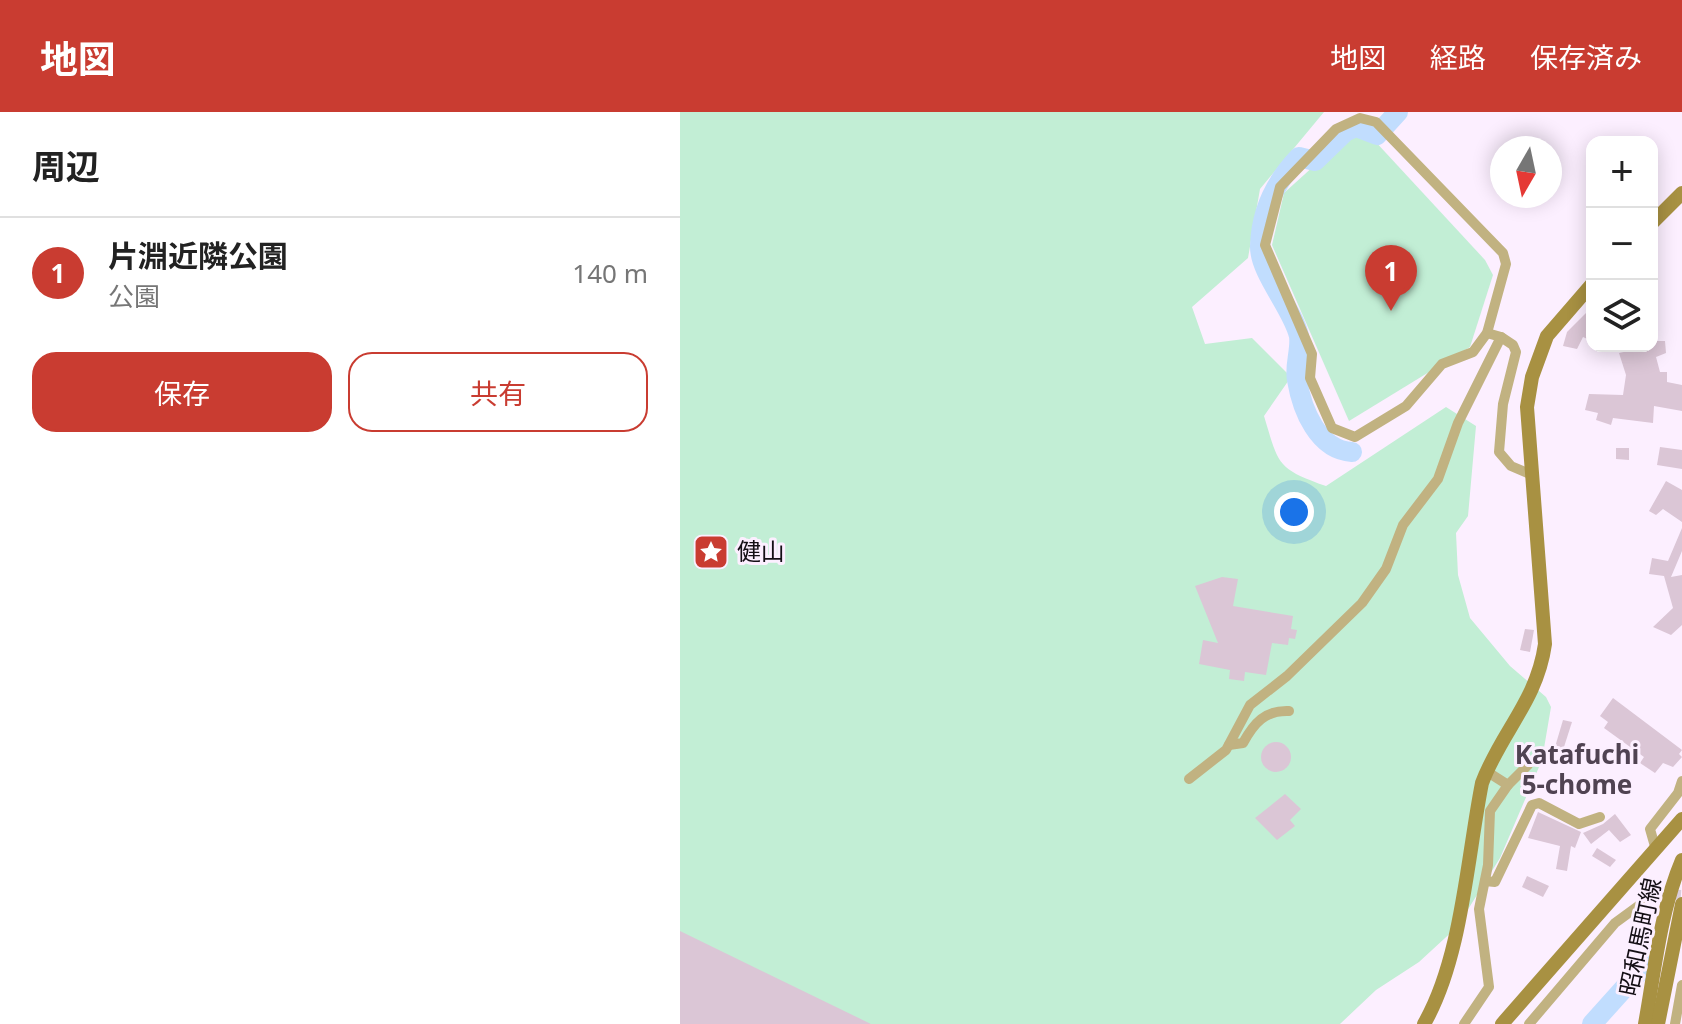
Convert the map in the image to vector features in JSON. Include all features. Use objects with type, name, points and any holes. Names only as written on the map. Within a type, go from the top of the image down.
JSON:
[{"type":"street","points":[[1360,118],[1376,122],[1503,253],[1506,264],[1487,333],[1473,352],[1442,364],[1406,406],[1355,437],[1332,428],[1310,378],[1312,354],[1265,245],[1280,187],[1336,129],[1360,118]]},
{"type":"street","points":[[1658,217],[1682,193]]},
{"type":"street","points":[[1424,1024],[1437,1002],[1450,963],[1468,853],[1486,771],[1541,672],[1545,644],[1527,407],[1538,355],[1565,311],[1586,290]]},
{"type":"street","points":[[1487,333],[1501,337],[1513,345],[1516,352],[1506,382],[1499,452],[1511,466],[1530,474]]},
{"type":"street","points":[[1189,779],[1208,767],[1229,745],[1250,705],[1342,625],[1386,569],[1403,525],[1438,479],[1458,423],[1501,337]]},
{"type":"street","points":[[1229,745],[1243,743],[1261,718],[1278,711],[1289,711]]},
{"type":"street","points":[[1464,1024],[1489,987],[1479,909],[1485,881],[1490,811],[1508,785],[1528,765]]},
{"type":"street","points":[[1486,771],[1508,785]]},
{"type":"street","points":[[1656,850],[1650,829],[1678,793],[1682,781]]},
{"type":"street","points":[[1485,881],[1495,882],[1532,805],[1539,803],[1579,824],[1600,817]]},
{"type":"street","points":[[1502,1024],[1682,819]]},
{"type":"street","name":"昭和馬町線","points":[[1645,1024],[1662,928],[1672,884],[1682,860]]},
{"type":"street","points":[[1529,1024],[1615,923],[1656,893]]},
{"type":"street","name":"昭和馬町線","points":[[1658,1024],[1682,904]]},
{"type":"street","points":[[1675,1024],[1682,987]]},
{"type":"green space","points":[[680,112],[1324,112],[1260,189],[1248,258],[1192,307],[1205,344],[1252,338],[1291,377],[1264,416],[1273,445],[1288,469],[1326,486],[1446,407],[1476,426],[1468,516],[1456,533],[1458,575],[1470,618],[1510,666],[1546,697],[1551,707],[1542,760],[1500,858],[1457,927],[1419,962],[1376,990],[1340,1024],[680,1024]]},
{"type":"green space","points":[[1360,134],[1373,139],[1485,260],[1493,275],[1470,347],[1349,421],[1272,245],[1284,193],[1346,137]]},
{"type":"building","points":[[1586,313],[1586,338],[1583,337],[1577,349],[1563,346],[1567,332]]},
{"type":"building","points":[[1658,341],[1665,341],[1666,353],[1656,357],[1660,372],[1667,372],[1667,382],[1682,385],[1682,411],[1654,406],[1653,423],[1613,418],[1611,425],[1596,420],[1598,413],[1585,410],[1589,394],[1623,395],[1626,375],[1619,353],[1658,352]]},
{"type":"building","points":[[1660,447],[1682,450],[1682,469],[1657,465]]},
{"type":"building","points":[[1616,448],[1629,448],[1629,460],[1616,459]]},
{"type":"building","points":[[1666,481],[1682,490],[1682,522],[1663,509],[1656,515],[1649,511]]},
{"type":"building","points":[[1682,528],[1682,551],[1671,577],[1682,575],[1682,625],[1671,635],[1653,627],[1673,608],[1664,576],[1649,574],[1652,558],[1668,561]]},
{"type":"building","points":[[1222,577],[1238,579],[1233,606],[1293,616],[1291,629],[1297,630],[1295,639],[1289,638],[1288,645],[1272,643],[1266,675],[1245,672],[1244,681],[1229,679],[1230,670],[1199,664],[1203,640],[1218,643],[1195,586]]},
{"type":"building","points":[[1525,629],[1534,630],[1530,652],[1520,650]]},
{"type":"building","points":[[1613,698],[1682,750],[1679,754],[1682,757],[1673,767],[1663,763],[1655,773],[1640,763],[1644,757],[1604,728],[1608,722],[1600,716]]},
{"type":"building","points":[[1563,720],[1572,722],[1563,750],[1555,747]]},
{"type":"building","points":[[1276,742],[1286,747],[1291,757],[1286,767],[1276,772],[1266,767],[1261,757],[1266,747]]},
{"type":"building","points":[[1285,794],[1301,809],[1290,820],[1295,826],[1277,840],[1255,818]]},
{"type":"building","points":[[1538,812],[1581,832],[1575,848],[1571,846],[1567,871],[1556,869],[1560,846],[1528,838]]},
{"type":"building","points":[[1615,814],[1631,835],[1620,842],[1609,830],[1591,844],[1583,833],[1603,824]]},
{"type":"building","points":[[1597,848],[1616,860],[1610,867],[1592,856]]},
{"type":"building","points":[[1527,876],[1549,886],[1543,897],[1522,887]]},
{"type":"building","points":[[680,931],[871,1024],[680,1024]]},
{"type":"waterway","points":[[1352,452],[1330,444],[1308,415],[1296,375],[1299,336],[1265,267],[1261,256],[1261,233],[1271,198],[1299,157],[1315,161],[1345,132],[1356,127],[1377,135],[1398,112]]},
{"type":"waterway","points":[[1592,1024],[1645,965]]},
{"type":"tunnel","points":[[1656,893],[1682,895]]},
{"type":"place","name":"片淵近隣公園","points":[[1391,311]]},
{"type":"place","name":"健山","points":[[711,552]]},
{"type":"district","name":"Katafuchi 5-chome","points":[[1577,770]]}]
